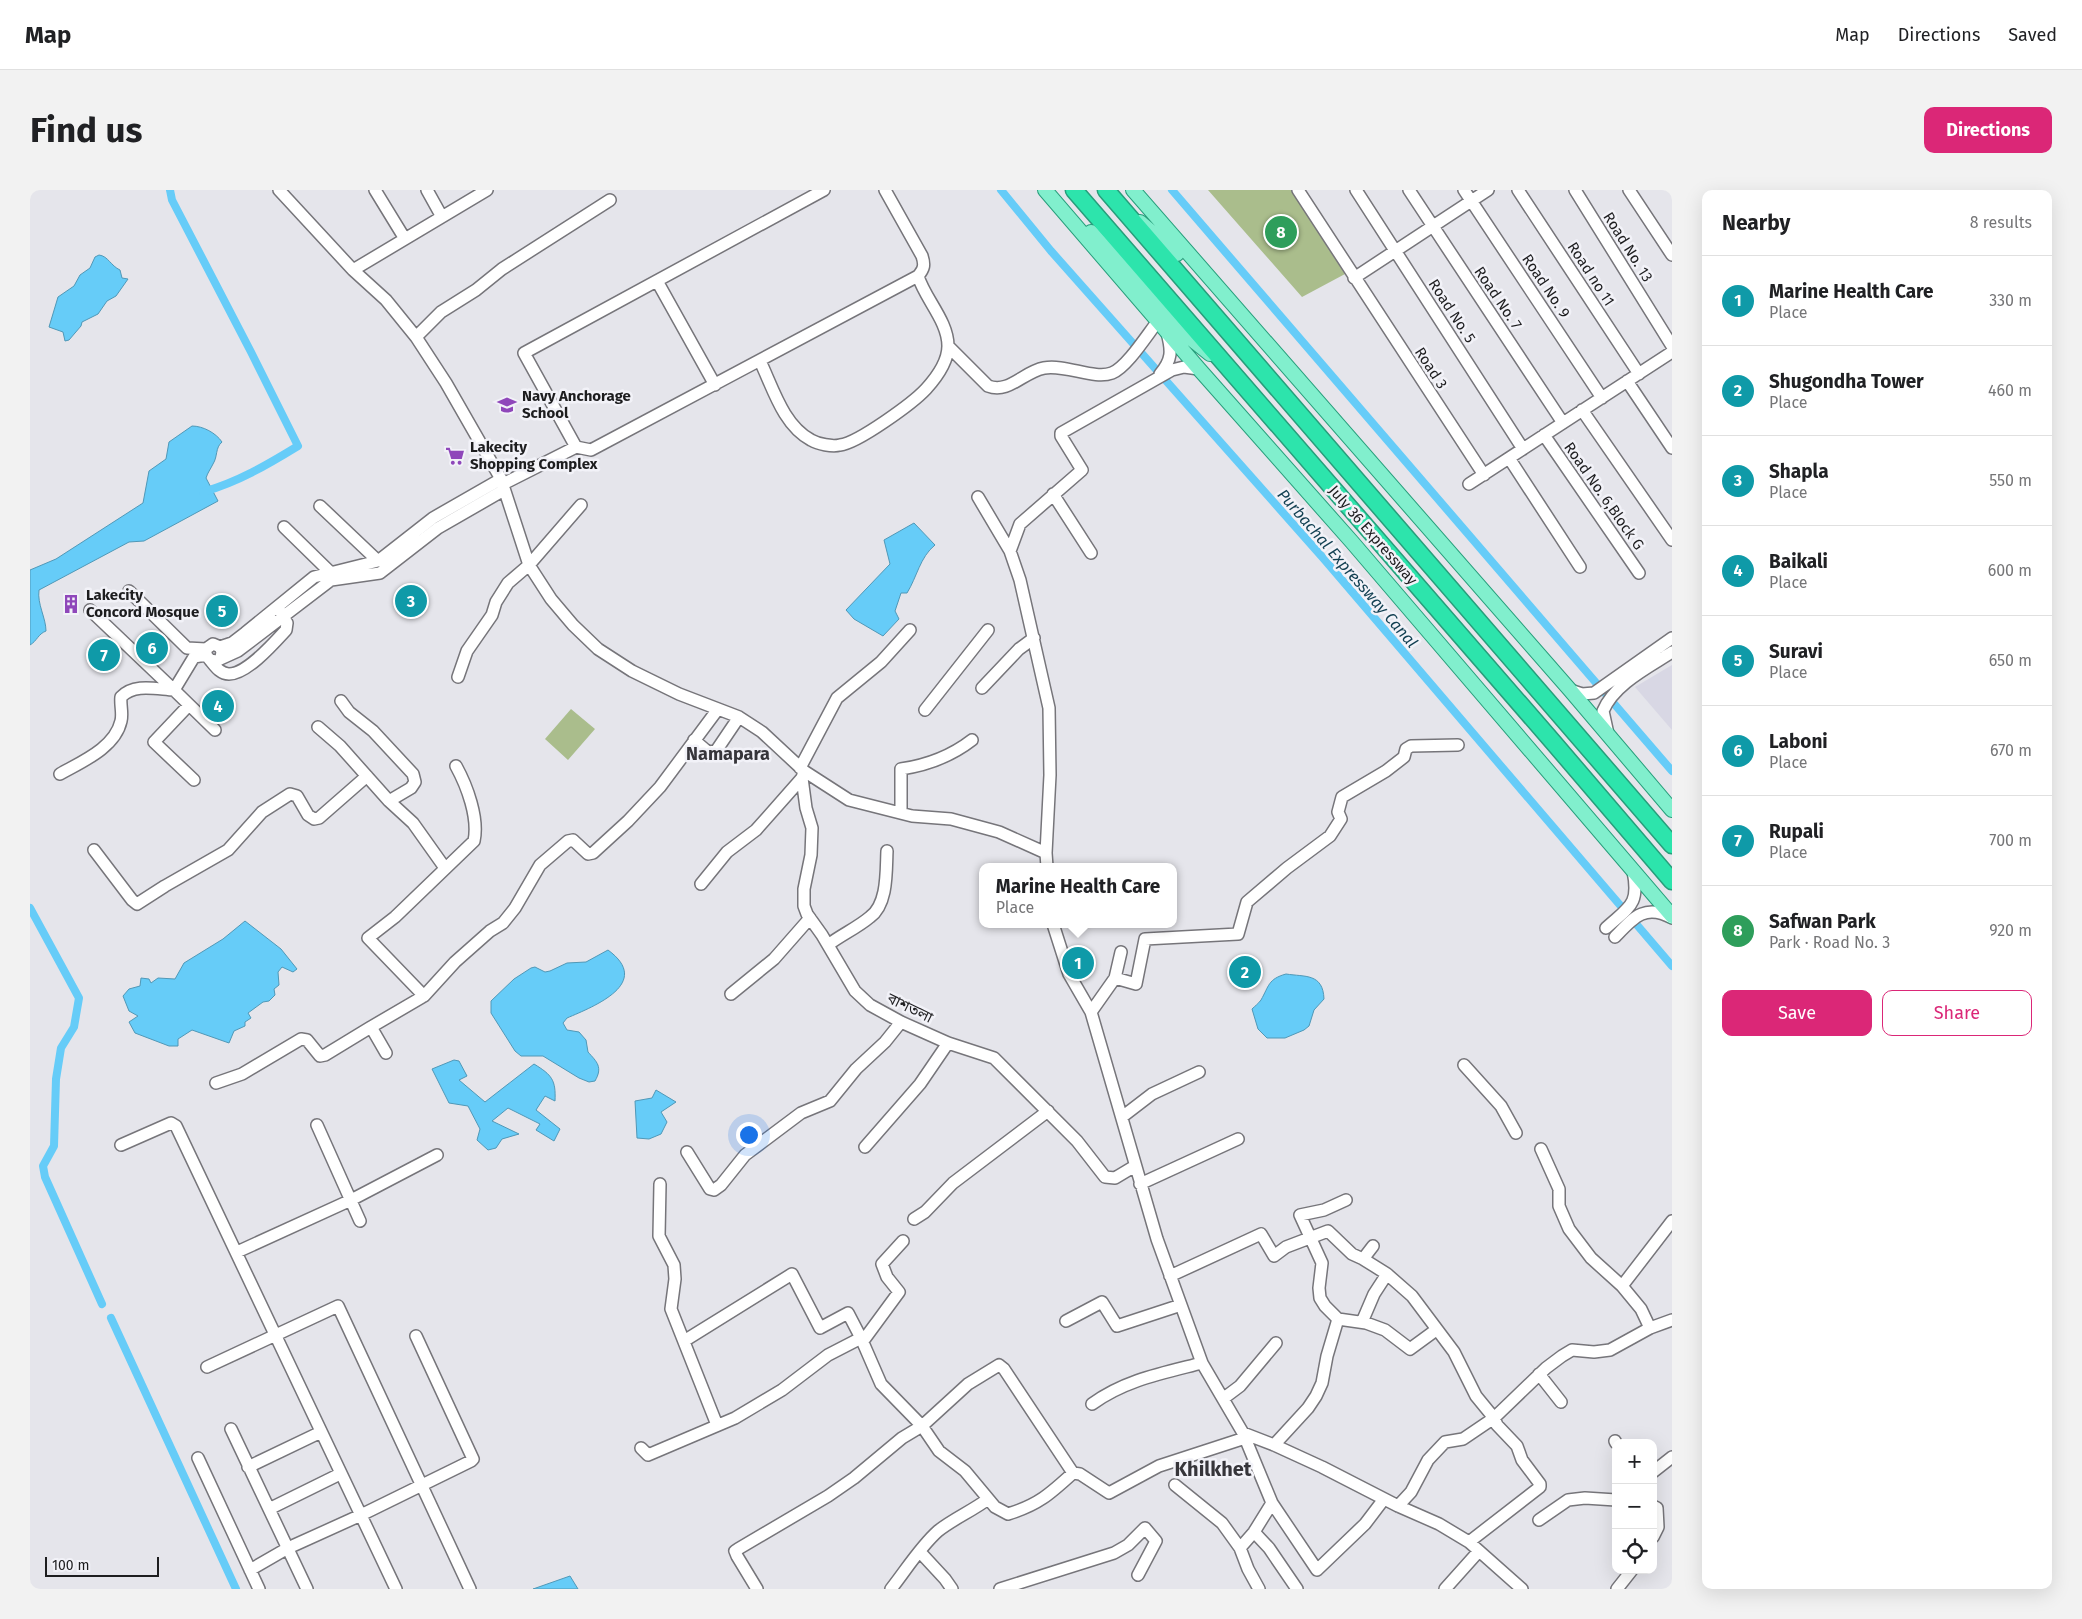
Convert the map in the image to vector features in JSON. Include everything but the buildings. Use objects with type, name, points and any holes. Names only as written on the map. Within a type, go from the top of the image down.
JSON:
[{"type":"highway","name":"July 36 Expressway","points":[[1074,190],[1672,881]]},
{"type":"highway","name":"July 36 Expressway","points":[[1106,190],[1672,845]]},
{"type":"main road","points":[[1045,190],[1167,333],[1352,542],[1672,917]]},
{"type":"main road","points":[[1133,190],[1246,322],[1570,690],[1672,810]]},
{"type":"main road","points":[[1120,207],[1170,246],[1230,311],[1246,322]]},
{"type":"main road","points":[[1068,217],[1096,236],[1185,334],[1223,364]]},
{"type":"street","points":[[279,190],[353,270],[386,300],[416,337],[446,384],[503,484],[529,565],[551,599],[573,625],[598,649],[640,675],[679,694],[738,717],[762,732],[802,772],[849,800],[901,813],[951,818],[999,832],[1046,853]]},
{"type":"street","points":[[375,190],[405,239]]},
{"type":"street","points":[[427,190],[442,217]]},
{"type":"street","points":[[576,447],[524,352],[824,190]]},
{"type":"street","points":[[174,690],[194,657],[213,654],[330,580],[359,571],[378,561],[409,543],[435,523],[503,484],[576,447],[591,450],[918,276],[922,271],[924,263],[922,256],[885,190]]},
{"type":"street","name":"Road 3","points":[[1298,190],[1484,474]]},
{"type":"street","name":"Road No. 5","points":[[1356,190],[1523,449]]},
{"type":"street","name":"Road No. 7","points":[[1409,190],[1563,423]]},
{"type":"street","points":[[1352,275],[1431,224],[1470,194],[1488,190]]},
{"type":"street","name":"Road no 11","points":[[1518,190],[1639,374]]},
{"type":"street","name":"Road No. 13","points":[[1575,190],[1672,346]]},
{"type":"street","points":[[1629,190],[1672,254]]},
{"type":"street","points":[[353,270],[484,191]]},
{"type":"street","name":"Road No. 9","points":[[1470,194],[1602,398]]},
{"type":"street","points":[[416,337],[441,312],[476,290],[518,258],[610,200]]},
{"type":"street","points":[[760,361],[787,418],[794,427],[810,440],[840,446],[864,436],[925,390],[940,370],[948,346],[944,329],[918,276]]},
{"type":"street","points":[[657,281],[715,385]]},
{"type":"street","points":[[948,346],[988,386],[996,389],[1004,388],[1043,368],[1069,368],[1103,375],[1113,373],[1127,361],[1158,322]]},
{"type":"street","points":[[1159,376],[1168,364],[1170,353],[1167,333]]},
{"type":"street","points":[[1469,484],[1672,352]]},
{"type":"street","points":[[1010,551],[1020,524],[1052,494],[1080,474],[1082,470],[1061,433],[1159,376],[1184,367],[1199,369]]},
{"type":"street","points":[[1627,381],[1672,448]]},
{"type":"street","points":[[1582,410],[1672,540]]},
{"type":"street","name":"Road No. 6,Block G","points":[[1544,436],[1639,573]]},
{"type":"street","points":[[1509,458],[1580,567]]},
{"type":"street","points":[[1052,494],[1091,553]]},
{"type":"street","points":[[978,497],[1010,551],[1020,580],[1049,708],[1050,774],[1047,863]]},
{"type":"street","points":[[458,677],[468,651],[492,615],[496,602],[508,584],[529,565],[582,505]]},
{"type":"street","points":[[320,506],[378,561]]},
{"type":"street","points":[[284,527],[330,572]]},
{"type":"street","points":[[281,612],[296,590],[314,577],[330,572],[359,571],[380,573],[401,559],[409,543]]},
{"type":"street","points":[[128,592],[187,648],[213,654]]},
{"type":"street","points":[[90,610],[215,730]]},
{"type":"street","points":[[213,654],[218,670],[228,674],[241,670],[252,663],[286,630],[287,623],[281,612]]},
{"type":"street","points":[[701,884],[727,852],[756,830],[802,772],[838,698],[881,662],[910,630]]},
{"type":"street","points":[[925,710],[988,630]]},
{"type":"street","points":[[982,688],[1018,649],[1034,638]]},
{"type":"street","points":[[1609,737],[1603,711],[1618,682],[1672,638]]},
{"type":"street","points":[[1570,690],[1582,694],[1594,693],[1672,652]]},
{"type":"street","points":[[60,774],[98,751],[117,731],[122,720],[121,697],[126,692],[134,688],[174,690]]},
{"type":"street","points":[[341,701],[349,712],[373,731],[413,774],[415,782],[411,788],[389,801]]},
{"type":"street","points":[[189,706],[154,742],[194,780]]},
{"type":"street","points":[[216,1083],[242,1074],[301,1039],[307,1040],[320,1056],[325,1055],[424,996],[455,962],[490,931],[503,923],[515,908],[540,865],[573,840],[588,854],[594,853],[628,822],[660,787],[718,709]]},
{"type":"street","points":[[694,740],[708,752],[716,751],[738,717]]},
{"type":"street","points":[[318,728],[340,746],[389,801],[412,823],[445,868]]},
{"type":"street","points":[[901,813],[901,769],[941,759],[957,752],[972,740]]},
{"type":"street","points":[[1115,978],[1136,984],[1145,939],[1238,934],[1247,902],[1286,868],[1330,836],[1341,819],[1338,812],[1342,797],[1392,766],[1404,757],[1406,749],[1411,746],[1458,745]]},
{"type":"street","points":[[424,996],[368,938],[395,917],[474,842],[476,833],[472,809],[462,777],[456,766]]},
{"type":"street","name":"বাশতলা","points":[[802,772],[806,808],[812,828],[811,856],[804,889],[804,906],[855,991],[870,1005],[901,1022],[948,1042],[994,1058],[1077,1141],[1105,1177],[1115,1178],[1135,1166]]},
{"type":"street","points":[[94,850],[137,904],[228,850],[262,812],[290,794],[297,796],[308,815],[319,818],[367,776]]},
{"type":"street","points":[[828,945],[872,916],[879,905],[883,893],[887,851]]},
{"type":"street","points":[[1606,928],[1632,904],[1636,891],[1633,871]]},
{"type":"street","points":[[1615,937],[1637,915],[1643,912],[1653,912],[1672,917]]},
{"type":"street","points":[[731,994],[774,958],[810,918]]},
{"type":"street","points":[[1054,928],[1069,974],[1091,1012],[1140,1184],[1170,1276],[1202,1363],[1244,1435],[1272,1503],[1317,1570],[1365,1524],[1384,1499]]},
{"type":"street","points":[[1091,1012],[1115,978],[1121,952]]},
{"type":"street","points":[[687,1152],[710,1189],[714,1190],[721,1186],[745,1155],[801,1113],[830,1101],[856,1069],[885,1042],[901,1022]]},
{"type":"street","points":[[372,1027],[386,1053]]},
{"type":"street","points":[[865,1147],[920,1084],[948,1042]]},
{"type":"street","points":[[1464,1065],[1500,1106],[1516,1133]]},
{"type":"street","points":[[1122,1117],[1152,1094],[1199,1072]]},
{"type":"street","points":[[914,1219],[925,1212],[953,1183],[1048,1111]]},
{"type":"street","points":[[121,1146],[162,1126],[171,1123],[176,1126],[396,1589]]},
{"type":"street","points":[[317,1125],[360,1221]]},
{"type":"street","points":[[1140,1184],[1238,1139]]},
{"type":"street","points":[[1541,1150],[1559,1189],[1559,1206],[1569,1229],[1590,1258],[1622,1286],[1641,1309],[1650,1328]]},
{"type":"street","points":[[237,1252],[351,1200],[437,1155]]},
{"type":"street","points":[[660,1184],[659,1236],[674,1264],[675,1278],[671,1309],[717,1425]]},
{"type":"street","points":[[1346,1200],[1324,1210],[1300,1215],[1322,1262],[1319,1288],[1320,1298],[1324,1306],[1338,1319],[1362,1322],[1384,1330],[1410,1349],[1436,1330]]},
{"type":"street","points":[[1622,1286],[1672,1221]]},
{"type":"street","points":[[1170,1276],[1261,1234],[1274,1256],[1286,1248],[1328,1231],[1352,1254],[1387,1274],[1412,1296],[1454,1352],[1476,1396],[1494,1418],[1497,1425],[1517,1446],[1522,1460],[1540,1484],[1540,1487],[1469,1542]]},
{"type":"street","points":[[641,1448],[648,1455],[735,1418],[782,1390],[828,1355],[862,1339],[899,1292],[887,1277],[882,1264],[902,1241]]},
{"type":"street","points":[[1363,1259],[1372,1246]]},
{"type":"street","points":[[684,1341],[792,1274],[820,1328],[848,1312],[881,1384],[922,1426],[939,1451],[965,1471],[988,1499],[1001,1511],[1008,1514],[1028,1508],[1048,1496],[1073,1473]]},
{"type":"street","points":[[1362,1322],[1374,1294],[1387,1274]]},
{"type":"street","points":[[1066,1322],[1102,1302],[1117,1326],[1181,1305]]},
{"type":"street","points":[[208,1367],[338,1306],[470,1589]]},
{"type":"street","points":[[1274,1444],[1308,1408],[1316,1396],[1322,1383],[1327,1356],[1338,1319]]},
{"type":"street","points":[[1398,1506],[1411,1492],[1428,1460],[1445,1442],[1464,1439],[1494,1418],[1539,1374],[1572,1350],[1594,1352],[1610,1350],[1650,1328],[1672,1320]]},
{"type":"street","points":[[250,1570],[288,1548],[469,1463],[473,1458],[416,1336]]},
{"type":"street","points":[[1224,1398],[1240,1386],[1276,1343]]},
{"type":"street","points":[[1092,1404],[1109,1392],[1126,1384],[1202,1363]]},
{"type":"street","points":[[757,1589],[737,1556],[735,1551],[738,1548],[828,1496],[854,1478],[902,1438],[922,1426],[968,1384],[1000,1365],[1073,1473],[1080,1474],[1110,1494],[1159,1466],[1244,1435],[1274,1444],[1398,1506],[1439,1524],[1469,1542],[1522,1589]]},
{"type":"street","points":[[1539,1374],[1561,1402]]},
{"type":"street","points":[[231,1429],[307,1589]]},
{"type":"street","points":[[248,1466],[321,1432]]},
{"type":"street","points":[[1657,1469],[1672,1457]]},
{"type":"street","points":[[198,1458],[259,1589]]},
{"type":"street","points":[[268,1509],[340,1474]]},
{"type":"street","points":[[1175,1485],[1222,1523],[1240,1548],[1248,1569],[1259,1589]]},
{"type":"street","points":[[1539,1520],[1568,1500],[1585,1498],[1612,1500]]},
{"type":"street","points":[[891,1589],[927,1542],[940,1530],[971,1512],[988,1499]]},
{"type":"street","points":[[1240,1548],[1254,1532],[1272,1503]]},
{"type":"street","points":[[1657,1508],[1657,1529]]},
{"type":"street","points":[[1000,1589],[1114,1553],[1128,1545],[1145,1528],[1156,1540],[1138,1576]]},
{"type":"street","points":[[1254,1532],[1278,1561],[1297,1589]]},
{"type":"street","points":[[1445,1589],[1479,1551]]},
{"type":"street","points":[[920,1552],[952,1589]]},
{"type":"street","points":[[1617,1589],[1629,1574]]},
{"type":"shaded area","points":[[1672,665],[1672,730],[1635,687]]},
{"type":"green space","points":[[1208,190],[1291,190],[1345,274],[1302,297]]},
{"type":"green space","points":[[571,709],[595,729],[568,760],[545,739]]},
{"type":"water","points":[[99,255],[105,257],[120,270],[122,278],[128,279],[116,296],[107,301],[98,314],[82,322],[81,326],[69,340],[65,341],[63,332],[49,327],[58,297],[74,286],[80,275],[90,268],[95,257]]},
{"type":"water","points":[[192,426],[209,431],[222,442],[218,447],[215,461],[206,478],[218,501],[144,541],[129,542],[39,590],[39,600],[46,631],[30,645],[30,570],[56,559],[143,503],[149,471],[166,459],[169,442]]},
{"type":"water","points":[[914,523],[935,545],[922,561],[907,593],[901,593],[895,611],[899,619],[883,636],[854,619],[846,610],[890,564],[884,540]]},
{"type":"water","points":[[245,921],[281,949],[297,969],[293,972],[282,967],[278,972],[279,985],[274,989],[275,995],[269,1001],[263,1002],[248,1013],[251,1018],[245,1022],[245,1026],[234,1031],[229,1043],[192,1030],[178,1039],[178,1046],[169,1046],[135,1033],[129,1022],[138,1016],[129,1011],[123,996],[129,989],[140,986],[141,978],[149,979],[151,983],[158,978],[175,979],[184,963],[223,939]]},
{"type":"water","points":[[608,950],[620,962],[625,973],[622,983],[615,992],[604,1000],[567,1018],[563,1023],[567,1030],[579,1032],[586,1040],[588,1052],[599,1068],[595,1081],[589,1082],[579,1078],[543,1056],[521,1056],[515,1051],[491,1013],[491,1001],[514,979],[531,968],[535,967],[545,972],[550,971],[567,963],[586,962]]},
{"type":"water","points":[[1286,974],[1306,976],[1317,980],[1323,991],[1324,999],[1314,1010],[1309,1026],[1304,1030],[1285,1038],[1267,1038],[1258,1029],[1252,1009],[1261,1000],[1272,981]]},
{"type":"water","points":[[454,1060],[459,1061],[467,1076],[459,1080],[485,1102],[534,1064],[545,1071],[554,1083],[555,1101],[545,1096],[536,1110],[560,1129],[554,1141],[536,1130],[540,1124],[508,1108],[492,1121],[519,1134],[502,1139],[496,1148],[488,1150],[477,1140],[480,1129],[468,1106],[449,1103],[432,1069]]},
{"type":"water","points":[[656,1090],[676,1102],[661,1112],[667,1122],[661,1134],[649,1139],[637,1138],[635,1101],[652,1098]]},
{"type":"water","points":[[570,1576],[578,1589],[533,1589]]},
{"type":"waterway","points":[[170,190],[172,200],[298,446],[240,478],[203,492]]},
{"type":"waterway","name":"Purbachal Expressway Canal","points":[[1001,190],[1051,251],[1324,559],[1672,966]]},
{"type":"waterway","name":"Purbachal Expressway Canal","points":[[1172,190],[1672,771]]},
{"type":"waterway","points":[[30,908],[79,998],[74,1027],[61,1048],[56,1079],[54,1146],[43,1166],[45,1177],[102,1304]]},
{"type":"waterway","points":[[111,1318],[236,1589]]},
{"type":"place","name":"Safwan Park","points":[[1281,232]]},
{"type":"place","name":"Navy Anchorage School","points":[[507,405]]},
{"type":"place","name":"Lakecity Shopping Complex","points":[[455,456]]},
{"type":"place","name":"Shapla","points":[[411,601]]},
{"type":"place","name":"Lakecity Concord Mosque","points":[[71,604]]},
{"type":"place","name":"Suravi","points":[[222,611]]},
{"type":"place","name":"Laboni","points":[[152,648]]},
{"type":"place","name":"Rupali","points":[[104,655]]},
{"type":"place","name":"Baikali","points":[[218,706]]},
{"type":"place","name":"Marine Health Care","points":[[1078,963]]},
{"type":"place","name":"Shugondha Tower","points":[[1245,972]]},
{"type":"district","name":"Namapara","points":[[728,754]]},
{"type":"district","name":"Khilkhet","points":[[1213,1469]]}]
